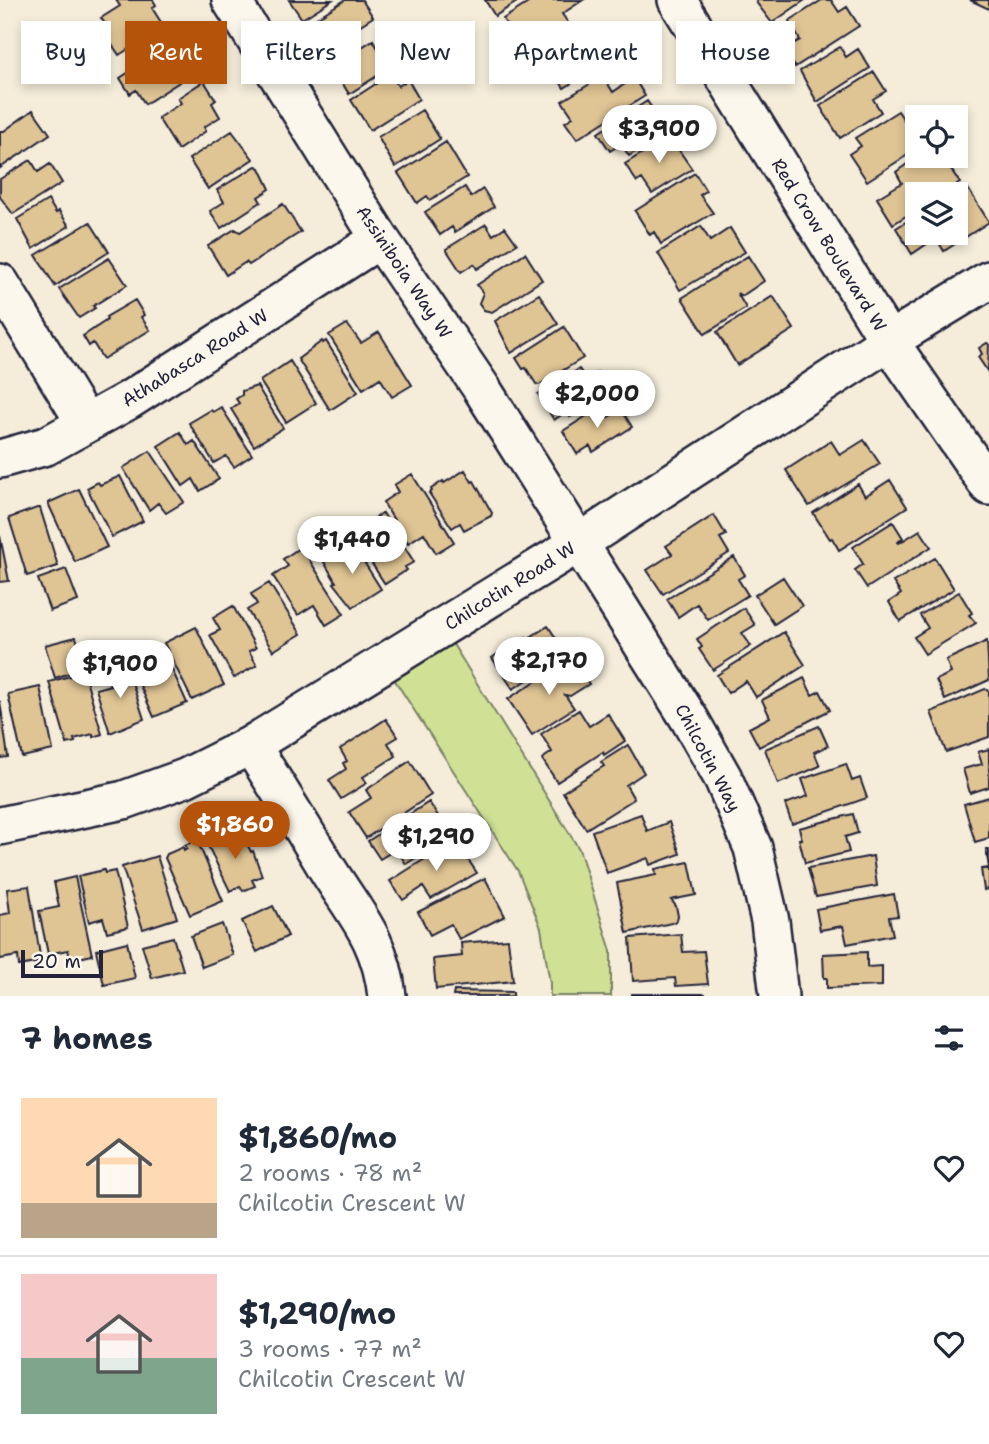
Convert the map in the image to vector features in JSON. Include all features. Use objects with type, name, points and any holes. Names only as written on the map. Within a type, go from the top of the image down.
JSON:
[{"type":"street","name":"Assiniboia Way W","points":[[231,0],[380,239],[482,389],[579,543]]},
{"type":"street","name":"Red Crow Boulevard W","points":[[677,0],[889,341],[989,486]]},
{"type":"street","name":"Athabasca Road W","points":[[0,460],[46,446],[86,424],[237,332],[380,239]]},
{"type":"street","name":"Chilcotin Road W","points":[[0,826],[124,800],[185,778],[251,745],[579,543],[889,341],[989,280]]},
{"type":"street","points":[[0,283],[86,424]]},
{"type":"street","name":"Chilcotin Way","points":[[579,543],[723,778],[753,848],[770,921],[779,996]]},
{"type":"street","points":[[251,745],[368,929],[384,970],[387,996]]},
{"type":"green space","points":[[443,628],[579,849],[611,951],[611,996],[550,996],[541,928],[518,871],[385,665]]},
{"type":"building","points":[[116,0],[153,0],[156,5],[152,8],[160,21],[125,21],[125,51],[119,55],[111,43],[111,21],[103,21],[101,18],[120,6]]},
{"type":"building","points":[[289,0],[332,0],[302,19]]},
{"type":"building","points":[[345,0],[362,0],[373,17],[361,25],[361,21],[312,21]]},
{"type":"building","points":[[485,0],[520,0],[495,16]]},
{"type":"building","points":[[533,0],[583,0],[562,14],[567,21],[503,19]]},
{"type":"building","points":[[805,0],[775,21],[770,21],[756,2]]},
{"type":"building","points":[[822,0],[831,0],[839,12],[847,7],[859,26],[795,67],[795,43],[800,40],[795,31],[795,21],[789,21]]},
{"type":"building","points":[[970,0],[989,0],[989,9]]},
{"type":"building","points":[[373,40],[375,43],[375,77],[349,94],[343,84],[361,84],[361,48]]},
{"type":"building","points":[[840,47],[846,57],[858,49],[870,68],[817,102],[800,71]]},
{"type":"building","points":[[874,72],[886,91],[873,99],[881,112],[840,138],[820,106]]},
{"type":"building","points":[[125,75],[125,84],[176,84],[145,104],[136,90],[130,94],[120,78]]},
{"type":"building","points":[[199,84],[206,84],[216,100],[212,103],[220,117],[204,127],[206,131],[178,150],[158,118],[181,103],[178,98]]},
{"type":"building","points":[[376,84],[410,84],[419,99],[370,130],[351,100]]},
{"type":"building","points":[[590,84],[608,84],[613,92],[625,84],[638,84],[645,96],[577,139],[565,122],[573,117],[562,101]]},
{"type":"building","points":[[647,101],[668,131],[629,156],[621,144],[610,151],[598,133]]},
{"type":"building","points":[[33,110],[50,134],[0,168],[0,131],[4,131]]},
{"type":"building","points":[[422,110],[440,139],[395,167],[378,137]]},
{"type":"building","points":[[898,111],[905,122],[905,157],[867,181],[849,154],[861,146],[855,138]]},
{"type":"building","points":[[232,131],[253,159],[208,189],[189,159]]},
{"type":"building","points":[[669,136],[692,169],[652,194],[642,179],[637,182],[625,164]]},
{"type":"building","points":[[446,142],[467,177],[430,200],[427,196],[417,203],[398,173]]},
{"type":"building","points":[[31,160],[38,172],[50,164],[62,183],[13,214],[0,197],[0,179]]},
{"type":"building","points":[[905,165],[905,168],[950,168],[959,182],[905,182],[905,216],[893,224],[877,198],[902,183],[896,172]]},
{"type":"building","points":[[256,166],[260,168],[270,189],[258,197],[261,202],[221,228],[210,211],[224,202],[217,190]]},
{"type":"building","points":[[695,173],[706,191],[700,195],[713,213],[661,244],[654,232],[650,235],[635,211]]},
{"type":"building","points":[[465,187],[471,197],[483,189],[494,207],[455,232],[452,227],[440,235],[425,212]]},
{"type":"building","points":[[968,189],[989,222],[968,236]]},
{"type":"building","points":[[48,200],[69,226],[33,249],[17,219]]},
{"type":"building","points":[[283,204],[301,232],[249,265],[246,262],[226,275],[208,246],[235,229],[240,232]]},
{"type":"building","points":[[90,222],[109,252],[55,286],[36,255]]},
{"type":"building","points":[[905,222],[905,243],[896,228]]},
{"type":"building","points":[[486,224],[493,235],[505,227],[517,244],[477,269],[474,264],[461,272],[446,249]]},
{"type":"building","points":[[701,226],[710,241],[730,228],[745,252],[680,290],[658,253]]},
{"type":"building","points":[[906,245],[926,245],[912,254]]},
{"type":"building","points":[[940,245],[953,245],[944,251]]},
{"type":"building","points":[[525,253],[542,280],[492,312],[484,310],[479,303],[483,293],[477,285]]},
{"type":"building","points":[[748,256],[764,281],[742,296],[737,293],[746,308],[705,334],[682,298]]},
{"type":"building","points":[[109,258],[127,285],[79,318],[59,289]]},
{"type":"building","points":[[539,294],[558,324],[511,353],[495,321]]},
{"type":"building","points":[[773,296],[794,329],[737,365],[717,332]]},
{"type":"building","points":[[135,300],[144,315],[141,317],[150,330],[103,359],[93,343],[89,346],[83,336],[107,320],[106,317]]},
{"type":"building","points":[[347,324],[361,343],[379,332],[412,385],[392,397],[380,378],[363,389],[329,335]]},
{"type":"building","points":[[564,327],[583,358],[539,385],[536,384],[516,358]]},
{"type":"building","points":[[322,341],[326,341],[358,392],[330,410],[298,359]]},
{"type":"building","points":[[987,343],[988,372],[978,357],[982,354],[979,348]]},
{"type":"building","points":[[290,361],[316,403],[286,422],[260,381]]},
{"type":"building","points":[[579,369],[586,379],[598,372],[611,391],[570,417],[567,411],[554,420],[538,394]]},
{"type":"building","points":[[257,386],[283,428],[254,446],[231,409],[239,403],[236,399],[242,395],[242,391]]},
{"type":"building","points":[[602,406],[608,417],[621,409],[632,427],[593,452],[590,446],[577,454],[563,431]]},
{"type":"building","points":[[221,407],[252,455],[234,467],[226,456],[214,463],[189,423]]},
{"type":"building","points":[[180,432],[188,445],[194,441],[219,479],[200,491],[193,479],[183,486],[158,446]]},
{"type":"building","points":[[864,440],[880,464],[809,506],[786,470],[831,441],[840,455]]},
{"type":"building","points":[[150,451],[184,502],[166,513],[158,503],[149,510],[123,468]]},
{"type":"building","points":[[465,470],[492,513],[464,530],[460,523],[452,528],[429,493],[443,481],[444,483]]},
{"type":"building","points":[[412,474],[454,542],[436,553],[424,533],[408,543],[383,502],[398,492],[394,485]]},
{"type":"building","points":[[120,476],[143,521],[112,537],[87,488]]},
{"type":"building","points":[[890,480],[907,507],[839,550],[813,513],[858,484],[865,496]]},
{"type":"building","points":[[79,489],[107,547],[75,562],[48,503]]},
{"type":"building","points":[[40,508],[58,566],[27,576],[9,518]]},
{"type":"building","points":[[383,513],[414,562],[405,567],[407,570],[385,584],[360,545],[372,537],[364,525]]},
{"type":"building","points":[[714,515],[726,535],[720,538],[729,553],[663,594],[647,570],[672,554],[666,546]]},
{"type":"building","points":[[893,522],[903,538],[899,543],[920,530],[931,547],[867,588],[855,570],[863,564],[853,547]]},
{"type":"building","points":[[0,536],[9,581],[0,582]]},
{"type":"building","points":[[352,543],[381,589],[353,607],[334,583],[336,582],[324,562]]},
{"type":"building","points":[[301,547],[344,614],[326,625],[314,605],[298,615],[273,576],[288,566],[283,559]]},
{"type":"building","points":[[734,557],[745,575],[738,579],[748,595],[708,620],[697,604],[678,617],[667,599]]},
{"type":"building","points":[[935,558],[954,589],[900,621],[889,602],[901,594],[893,582]]},
{"type":"building","points":[[66,569],[78,601],[50,611],[38,579]]},
{"type":"building","points":[[783,577],[802,606],[774,624],[755,595]]},
{"type":"building","points":[[269,583],[301,634],[273,651],[247,610],[257,604],[251,594]]},
{"type":"building","points":[[959,592],[972,613],[969,615],[976,623],[925,654],[914,637],[928,628],[920,615]]},
{"type":"building","points":[[233,606],[256,648],[249,651],[257,665],[234,678],[210,635],[220,630],[213,618]]},
{"type":"building","points":[[744,608],[755,625],[742,633],[751,646],[713,670],[699,649],[702,647],[697,639]]},
{"type":"building","points":[[548,626],[567,655],[513,689],[492,658],[514,642],[515,644],[526,637],[527,639]]},
{"type":"building","points":[[196,627],[224,685],[192,700],[164,643]]},
{"type":"building","points":[[784,632],[805,665],[756,697],[746,681],[728,693],[717,675]]},
{"type":"building","points":[[76,637],[85,668],[55,678],[45,645]]},
{"type":"building","points":[[987,641],[989,680],[945,700],[936,680],[951,673],[946,660]]},
{"type":"building","points":[[162,647],[187,703],[154,717],[134,672],[147,667],[142,656]]},
{"type":"building","points":[[572,658],[589,684],[570,696],[565,695],[574,708],[532,735],[508,699]]},
{"type":"building","points":[[126,664],[144,719],[110,733],[96,689],[110,685],[105,671]]},
{"type":"building","points":[[84,672],[102,734],[74,739],[75,742],[67,744],[49,682]]},
{"type":"building","points":[[804,678],[812,695],[820,691],[830,710],[759,747],[749,728],[770,717],[762,700]]},
{"type":"building","points":[[40,687],[53,750],[22,757],[8,694]]},
{"type":"building","points":[[985,689],[989,691],[989,737],[946,752],[931,712]]},
{"type":"building","points":[[0,701],[8,757],[0,758]]},
{"type":"building","points":[[579,710],[589,726],[608,714],[625,741],[557,782],[542,759],[552,752],[541,734]]},
{"type":"building","points":[[386,719],[398,737],[388,743],[396,756],[363,777],[367,783],[341,799],[329,780],[346,769],[343,763],[347,761],[340,749]]},
{"type":"building","points":[[819,726],[828,746],[814,752],[820,766],[778,784],[765,749]]},
{"type":"building","points":[[628,745],[644,773],[626,785],[634,799],[586,829],[563,792],[604,766],[601,762]]},
{"type":"building","points":[[989,749],[989,787],[970,793],[963,769],[982,764],[978,752]]},
{"type":"building","points":[[410,761],[431,795],[366,838],[349,812],[371,798],[366,790]]},
{"type":"building","points":[[846,764],[852,781],[860,778],[867,798],[792,824],[785,804],[808,796],[802,779]]},
{"type":"building","points":[[989,797],[989,838],[975,842],[964,804]]},
{"type":"building","points":[[429,802],[451,836],[406,864],[398,848],[380,859],[368,841]]},
{"type":"building","points":[[641,814],[647,831],[669,822],[680,854],[650,865],[648,858],[607,873],[592,831]]},
{"type":"building","points":[[853,814],[858,833],[845,837],[849,852],[805,863],[799,828]]},
{"type":"building","points":[[239,828],[251,852],[253,851],[262,876],[252,880],[255,886],[243,891],[240,886],[230,891],[207,844]]},
{"type":"building","points":[[197,840],[223,901],[190,915],[165,858],[167,854],[183,847],[184,850],[187,848],[185,845]]},
{"type":"building","points":[[455,840],[477,873],[431,899],[423,887],[403,900],[390,881]]},
{"type":"building","points":[[157,856],[177,918],[143,929],[122,867]]},
{"type":"building","points":[[873,856],[877,886],[816,897],[808,868]]},
{"type":"building","points":[[689,862],[696,895],[671,900],[676,906],[676,922],[627,933],[617,883],[656,875],[655,869]]},
{"type":"building","points":[[989,868],[989,889],[984,890],[981,869]]},
{"type":"building","points":[[104,870],[105,873],[115,871],[128,927],[107,932],[103,918],[89,922],[78,876]]},
{"type":"building","points":[[75,877],[92,955],[71,960],[68,950],[48,954],[39,911],[59,907],[54,882]]},
{"type":"building","points":[[485,878],[505,916],[459,939],[451,924],[430,935],[418,912]]},
{"type":"building","points":[[29,886],[41,962],[19,966],[18,956],[0,959],[0,915],[10,913],[7,889]]},
{"type":"building","points":[[894,894],[898,916],[889,917],[893,935],[847,944],[843,926],[820,930],[816,909]]},
{"type":"building","points":[[273,906],[288,936],[257,952],[242,921]]},
{"type":"building","points":[[222,924],[233,955],[202,967],[191,936]]},
{"type":"building","points":[[681,934],[683,952],[704,951],[708,984],[676,986],[675,978],[633,981],[630,938]]},
{"type":"building","points":[[173,937],[183,970],[152,978],[142,945]]},
{"type":"building","points":[[508,939],[513,981],[436,989],[433,959],[462,956],[461,943]]},
{"type":"building","points":[[127,942],[135,978],[104,985],[96,950]]},
{"type":"building","points":[[867,952],[867,967],[882,966],[882,986],[827,988],[823,954]]},
{"type":"building","points":[[454,991],[513,992],[513,996],[453,996]]},
{"type":"building","points":[[705,994],[705,996],[632,996]]}]
